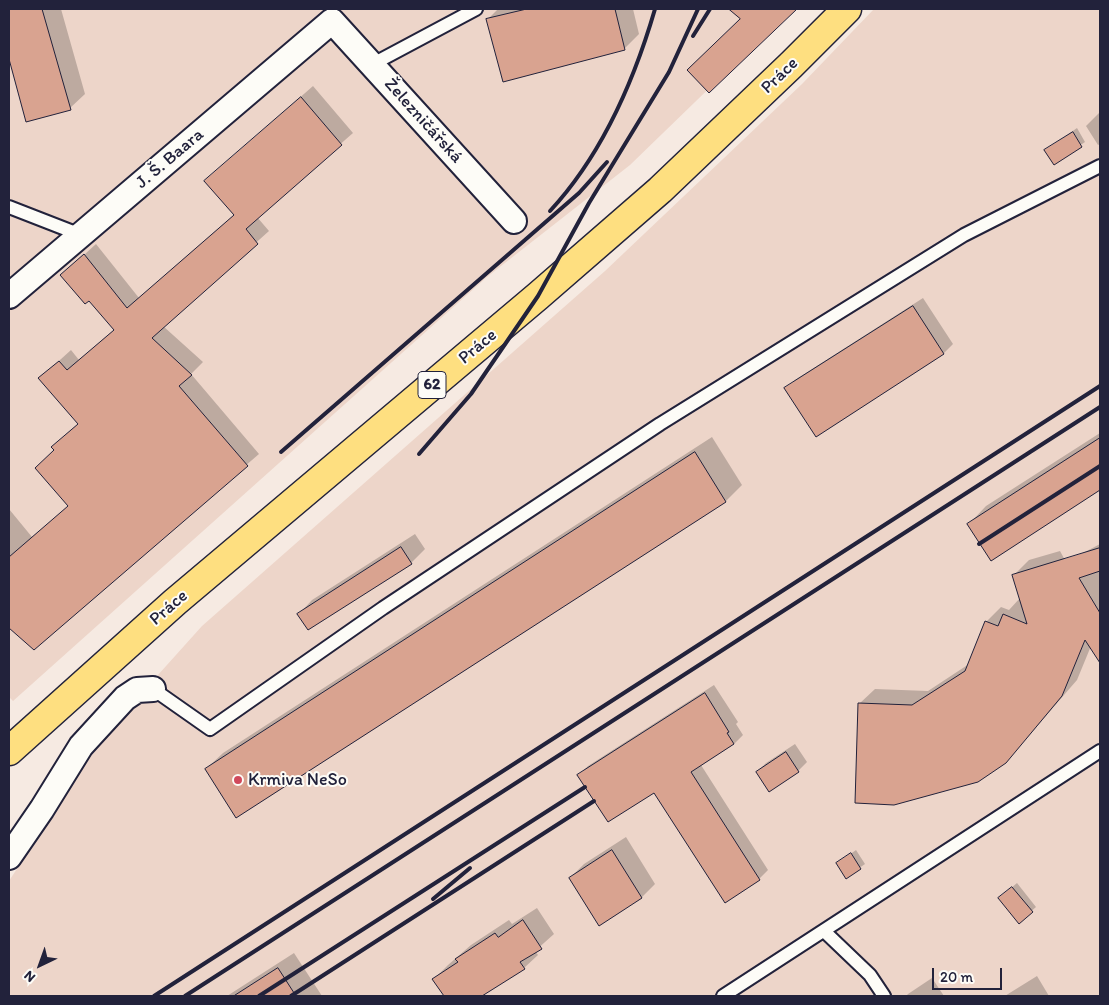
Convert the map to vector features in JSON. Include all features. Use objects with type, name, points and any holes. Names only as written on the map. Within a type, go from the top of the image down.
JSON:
[{"type":"main road","name":"Práce","points":[[9,751],[176,602],[538,296],[660,190],[791,66],[847,9]]},
{"type":"street","name":"Železničářská","points":[[329,16],[514,221]]},
{"type":"street","name":"J. Š. Baara","points":[[9,296],[81,235],[329,16]]},
{"type":"street","points":[[9,857],[42,809],[81,746],[125,698],[137,690],[153,689]]},
{"type":"lane","points":[[372,65],[476,9]]},
{"type":"lane","points":[[153,689],[210,729],[383,608],[660,424],[964,236],[1100,166]]},
{"type":"lane","points":[[9,207],[81,235]]},
{"type":"lane","points":[[723,996],[1100,751]]},
{"type":"lane","points":[[824,931],[870,975],[884,996]]},
{"type":"shaded area","points":[[9,9],[791,9],[630,165],[487,277],[13,701],[9,697]]},
{"type":"shaded area","points":[[874,9],[1100,9],[1100,996],[9,996],[9,881],[104,735],[202,626],[605,271],[802,84]]},
{"type":"building","points":[[9,9],[42,9],[71,110],[26,122],[9,59]]},
{"type":"building","points":[[527,9],[615,9],[625,50],[503,82],[486,19]]},
{"type":"building","points":[[729,9],[797,9],[709,93],[687,70],[740,19]]},
{"type":"building","points":[[301,97],[342,145],[246,229],[258,244],[152,338],[192,375],[179,386],[248,466],[34,650],[9,628],[9,557],[68,506],[35,468],[54,450],[51,447],[78,424],[38,378],[59,361],[67,370],[114,330],[89,301],[85,304],[60,275],[84,254],[127,308],[234,215],[204,181]]},
{"type":"building","points":[[1073,132],[1082,147],[1054,165],[1044,150]]},
{"type":"building","points":[[913,306],[944,354],[816,437],[784,388]]},
{"type":"building","points":[[1100,438],[1100,490],[991,561],[967,524]]},
{"type":"building","points":[[695,452],[726,502],[236,818],[205,769]]},
{"type":"building","points":[[401,547],[412,564],[308,630],[297,614]]},
{"type":"building","points":[[1100,548],[1100,571],[1079,578],[1100,613],[1100,663],[1085,640],[1062,696],[1006,763],[978,782],[894,805],[855,803],[858,703],[912,705],[965,671],[985,621],[998,626],[1003,614],[1027,624],[1012,575]]},
{"type":"building","points":[[705,693],[729,732],[727,733],[734,744],[691,772],[760,880],[725,903],[654,793],[608,822],[577,775]]},
{"type":"building","points":[[786,752],[799,772],[769,792],[756,772]]},
{"type":"building","points":[[612,850],[642,898],[599,926],[569,878]]},
{"type":"building","points":[[851,853],[861,869],[846,879],[836,863]]},
{"type":"building","points":[[1012,887],[1033,912],[1019,924],[998,898]]},
{"type":"building","points":[[523,920],[542,949],[520,962],[525,969],[482,996],[444,996],[432,979],[458,962],[455,959],[495,933],[498,937]]},
{"type":"building","points":[[278,968],[296,996],[234,996]]},
{"type":"railway","points":[[550,211],[585,166],[614,116],[637,63],[655,9]]},
{"type":"railway","points":[[419,454],[471,394],[538,296],[589,203],[669,72],[698,9]]},
{"type":"railway","points":[[693,36],[710,9]]},
{"type":"railway","points":[[281,452],[579,193],[607,162]]},
{"type":"railway","points":[[154,996],[1100,386]]},
{"type":"railway","points":[[185,996],[1100,407]]},
{"type":"railway","points":[[979,544],[1100,466]]},
{"type":"railway","points":[[259,996],[585,787]]},
{"type":"railway","points":[[291,996],[594,801]]},
{"type":"railway","points":[[433,899],[470,868]]},
{"type":"place","name":"Krmiva NeSo","points":[[238,780]]}]
